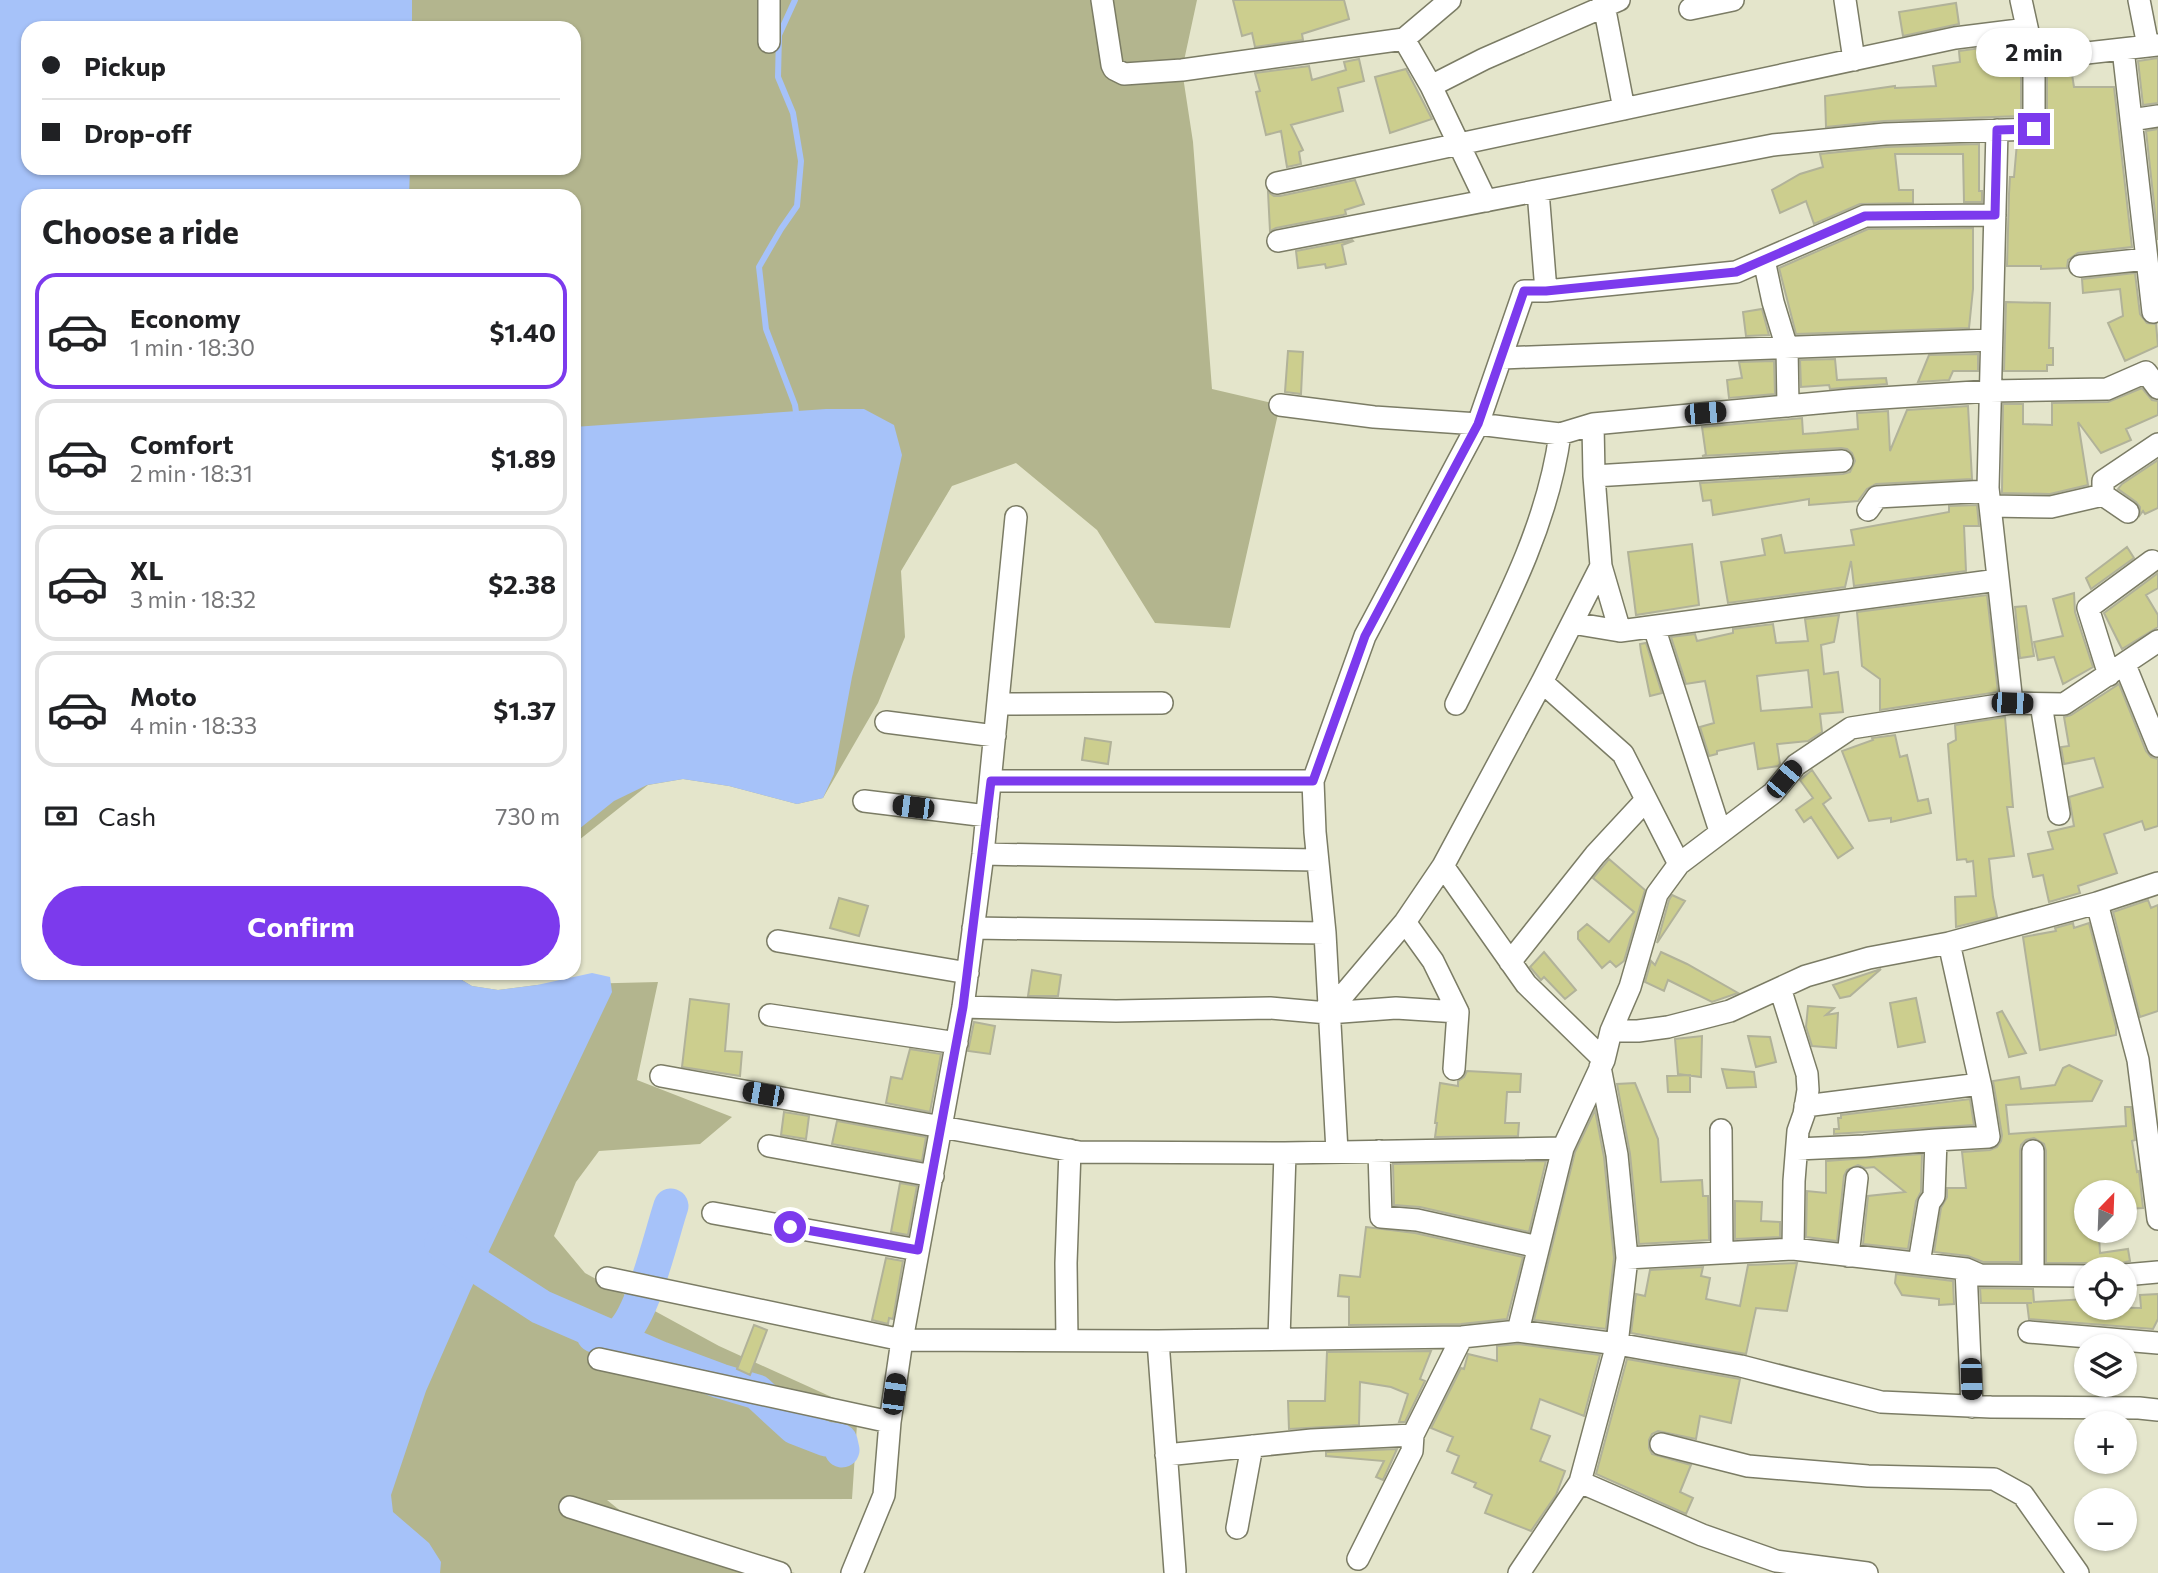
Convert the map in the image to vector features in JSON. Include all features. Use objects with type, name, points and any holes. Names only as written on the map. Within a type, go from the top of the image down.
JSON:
[{"type":"street","points":[[769,0],[769,42]]},
{"type":"street","points":[[1102,0],[1112,65],[1124,74],[1182,70],[1404,39],[1450,0]]},
{"type":"street","points":[[1690,9],[1733,0]]},
{"type":"street","points":[[1846,0],[1854,61]]},
{"type":"street","points":[[1278,241],[1773,145],[1885,134],[2034,129],[2034,59],[2021,0]]},
{"type":"street","points":[[2034,59],[2153,46],[2139,0]]},
{"type":"street","points":[[1431,86],[1609,2],[1624,109]]},
{"type":"street","points":[[1277,183],[1854,61],[1955,37],[2027,29]]},
{"type":"street","points":[[1404,39],[1431,86],[1486,201]]},
{"type":"street","points":[[2123,49],[2153,312],[2158,309]]},
{"type":"street","points":[[2131,120],[2158,116]]},
{"type":"street","points":[[1997,130],[1989,499],[2012,703]]},
{"type":"street","points":[[1538,191],[1546,291]]},
{"type":"street","points":[[1337,1151],[1325,933],[1317,860],[1313,781],[1365,636],[1478,424],[1524,291],[1736,272],[1865,216],[1995,215]]},
{"type":"street","points":[[2080,265],[2147,259]]},
{"type":"street","points":[[1764,260],[1787,348],[1788,406]]},
{"type":"street","points":[[1502,358],[1991,340]]},
{"type":"street","points":[[1280,405],[1374,417],[1478,424],[1560,434],[1593,424],[1788,406],[1990,391],[2108,389],[2146,372],[2158,388]]},
{"type":"street","points":[[1593,424],[1601,566],[1620,631]]},
{"type":"street","points":[[1456,704],[1518,577],[1556,466],[1560,434]]},
{"type":"street","points":[[2103,495],[2104,481],[2158,444]]},
{"type":"street","points":[[1594,475],[1842,461]]},
{"type":"street","points":[[1868,510],[1877,497],[1989,499],[2051,507],[2103,495],[2128,512]]},
{"type":"street","points":[[852,1573],[884,1495],[890,1422],[902,1340],[963,1007],[983,854],[1017,517]]},
{"type":"street","points":[[2152,561],[2088,608],[2117,670],[2158,746]]},
{"type":"street","points":[[1328,1013],[1405,922],[1443,866],[1601,566]]},
{"type":"street","points":[[1572,623],[1620,631],[1998,580]]},
{"type":"street","points":[[1654,627],[1720,831]]},
{"type":"street","points":[[1518,1331],[1563,1148],[1602,1063],[1611,1031],[1630,987],[1657,894],[1679,864],[1773,793],[1796,765],[1851,727],[2012,703],[2064,704],[2158,641]]},
{"type":"street","points":[[1542,682],[1623,754],[1679,864]]},
{"type":"street","points":[[998,704],[1162,703]]},
{"type":"street","points":[[2040,704],[2059,814]]},
{"type":"street","points":[[886,722],[995,736]]},
{"type":"street","points":[[991,781],[1313,781]]},
{"type":"street","points":[[1510,962],[1595,855],[1646,800]]},
{"type":"street","points":[[864,801],[987,816]]},
{"type":"street","points":[[983,854],[1317,860]]},
{"type":"street","points":[[1443,866],[1526,985],[1602,1063],[1617,1155],[1627,1258],[1617,1344],[1580,1482],[1519,1573]]},
{"type":"street","points":[[1611,1031],[1668,1027],[1730,1012],[1806,976],[1869,958],[1949,943],[2097,903],[2158,883]]},
{"type":"street","points":[[2097,903],[2138,1060],[2158,1219]]},
{"type":"street","points":[[1405,922],[1433,961],[1458,1012],[1454,1069]]},
{"type":"street","points":[[973,928],[1325,933]]},
{"type":"street","points":[[778,941],[968,973]]},
{"type":"street","points":[[1797,1149],[1989,1137],[1949,943]]},
{"type":"street","points":[[1780,988],[1807,1074],[1808,1090],[1798,1131],[1793,1249]]},
{"type":"street","points":[[963,1007],[1116,1011],[1270,1008],[1328,1013],[1396,1008],[1458,1012]]},
{"type":"street","points":[[771,1015],[957,1043]]},
{"type":"street","points":[[661,1076],[1079,1152],[1285,1153],[1563,1148]]},
{"type":"street","points":[[1805,1106],[1980,1084]]},
{"type":"street","points":[[1721,1130],[1721,1253]]},
{"type":"street","points":[[1919,1263],[1929,1203],[1934,1196],[1936,1140]]},
{"type":"street","points":[[769,1146],[933,1177]]},
{"type":"street","points":[[1067,1340],[1066,1263],[1070,1150]]},
{"type":"street","points":[[2033,1151],[2033,1275]]},
{"type":"street","points":[[1379,1152],[1381,1217],[1417,1220],[1538,1247]]},
{"type":"street","points":[[1279,1339],[1285,1153]]},
{"type":"street","points":[[1848,1256],[1857,1178]]},
{"type":"street","points":[[713,1213],[918,1250]]},
{"type":"street","points":[[1627,1258],[1793,1249],[1966,1269],[1980,1275],[2074,1276]]},
{"type":"street","points":[[1966,1269],[1972,1406]]},
{"type":"street","points":[[2137,1274],[2158,1272]]},
{"type":"street","points":[[607,1278],[902,1340],[1158,1341],[1462,1337],[1518,1331],[1617,1344],[1741,1366],[1881,1402],[2158,1410]]},
{"type":"street","points":[[2029,1332],[2158,1343]]},
{"type":"street","points":[[1358,1559],[1412,1451],[1413,1435],[1462,1337]]},
{"type":"street","points":[[1158,1341],[1175,1572]]},
{"type":"street","points":[[599,1359],[890,1422]]},
{"type":"street","points":[[1166,1455],[1312,1440],[1413,1435]]},
{"type":"street","points":[[1661,1444],[1748,1466],[1868,1476],[1994,1479],[2023,1495],[2078,1573]]},
{"type":"street","points":[[1237,1528],[1252,1446]]},
{"type":"street","points":[[1580,1482],[1702,1535],[1776,1561],[1867,1573]]},
{"type":"street","points":[[570,1507],[780,1573]]},
{"type":"green space","points":[[0,0],[1197,0],[1182,70],[1193,142],[1212,389],[1280,405],[1230,628],[1155,623],[1097,530],[1016,463],[952,486],[901,571],[905,637],[878,703],[823,798],[797,804],[729,786],[683,779],[648,785],[581,838],[581,189],[21,189],[21,980],[462,980],[472,986],[498,990],[537,985],[658,982],[637,1080],[732,1117],[700,1144],[599,1151],[576,1182],[554,1236],[585,1273],[719,1346],[858,1409],[852,1499],[607,1500],[659,1542],[795,1573],[0,1573]]},
{"type":"water","points":[[0,0],[412,0],[412,21],[21,21],[21,175],[410,175],[409,189],[21,189],[21,980],[462,980],[472,986],[498,990],[560,980],[581,980],[581,975],[592,973],[610,977],[612,992],[470,1291],[426,1391],[391,1495],[393,1512],[429,1543],[441,1562],[440,1573],[0,1573]]},
{"type":"water","points":[[826,409],[864,409],[894,425],[902,455],[852,677],[834,774],[823,798],[797,804],[729,786],[683,779],[647,785],[614,801],[581,827],[581,426]]},
{"type":"building","points":[[1233,0],[1344,0],[1349,19],[1302,34],[1303,40],[1255,47],[1252,33],[1242,36]]},
{"type":"building","points":[[1956,3],[1959,24],[1903,36],[1899,12]]},
{"type":"building","points":[[2017,43],[2021,60],[2021,116],[1884,121],[1826,127],[1825,96],[1895,86],[1936,86],[1933,66],[1960,62],[1959,51]]},
{"type":"building","points":[[2158,58],[2158,103],[2143,105],[2138,61]]},
{"type":"building","points":[[1359,59],[1364,81],[1338,88],[1343,111],[1291,125],[1303,150],[1299,152],[1301,164],[1287,167],[1281,131],[1266,135],[1256,92],[1260,91],[1255,73],[1309,66],[1312,80],[1346,70],[1344,62]]},
{"type":"building","points":[[2071,68],[2074,87],[2114,87],[2132,247],[2078,253],[2068,260],[2067,268],[2007,266],[2010,177],[2014,177],[2017,143],[2035,142],[2045,136],[2047,71]]},
{"type":"building","points":[[1406,69],[1432,119],[1390,133],[1375,77]]},
{"type":"building","points":[[2158,129],[2158,240],[2146,131]]},
{"type":"building","points":[[1979,144],[1979,191],[1982,191],[1982,202],[1964,202],[1963,154],[1895,154],[1899,190],[1913,190],[1913,203],[1860,204],[1814,224],[1806,201],[1780,213],[1772,190],[1800,174],[1823,167],[1820,154],[1886,147]]},
{"type":"building","points":[[1355,180],[1364,204],[1345,210],[1346,214],[1343,215],[1270,231],[1268,192],[1280,196]]},
{"type":"building","points":[[1973,228],[1973,289],[1969,328],[1796,334],[1779,268],[1868,229]]},
{"type":"building","points":[[1352,240],[1342,245],[1346,264],[1326,268],[1325,264],[1298,268],[1296,251]]},
{"type":"building","points":[[2135,273],[2140,314],[2147,323],[2156,324],[2158,346],[2125,361],[2108,323],[2123,316],[2120,289],[2083,293],[2082,279]]},
{"type":"building","points":[[2006,302],[2050,303],[2049,348],[2053,348],[2053,365],[2047,365],[2047,371],[2004,371]]},
{"type":"building","points":[[1762,309],[1769,335],[1746,336],[1743,312]]},
{"type":"building","points":[[1288,351],[1303,352],[1301,394],[1285,392]]},
{"type":"building","points":[[1978,354],[1978,371],[1953,371],[1949,380],[1918,382],[1929,355]]},
{"type":"building","points":[[1835,359],[1837,380],[1886,378],[1887,384],[1830,389],[1829,385],[1801,387],[1800,360]]},
{"type":"building","points":[[1774,361],[1775,394],[1729,398],[1727,380],[1742,378],[1739,362]]},
{"type":"building","points":[[2142,388],[2152,400],[2158,401],[2158,415],[2126,429],[2131,440],[2101,453],[2078,422],[2088,485],[2050,494],[2002,493],[2003,404],[2023,404],[2023,424],[2052,425],[2052,403],[2108,402]]},
{"type":"building","points":[[1968,406],[1972,479],[1876,484],[1867,489],[1858,501],[1809,505],[1809,499],[1713,515],[1711,500],[1703,501],[1700,483],[1843,474],[1850,472],[1855,461],[1852,453],[1841,448],[1702,456],[1706,455],[1702,427],[1802,418],[1803,434],[1817,433],[1858,429],[1857,413],[1888,411],[1890,451],[1907,410]]},
{"type":"building","points":[[2158,460],[2158,508],[2145,514],[2143,511],[2140,515],[2140,507],[2136,502],[2118,489]]},
{"type":"building","points":[[1977,505],[1979,526],[1964,526],[1966,571],[1854,586],[1851,561],[1845,587],[1728,603],[1721,562],[1765,555],[1762,539],[1781,535],[1785,553],[1854,545],[1851,530],[1949,512],[1949,506]]},
{"type":"building","points":[[1692,544],[1699,605],[1636,615],[1628,552]]},
{"type":"building","points":[[2127,547],[2134,558],[2091,589],[2086,578]]},
{"type":"building","points":[[2158,573],[2158,588],[2146,595],[2158,615],[2158,627],[2122,649],[2104,613]]},
{"type":"building","points":[[2074,593],[2075,612],[2093,667],[2063,684],[2054,657],[2038,660],[2034,642],[2063,636],[2053,599]]},
{"type":"building","points":[[1987,595],[1998,692],[1880,710],[1880,679],[1862,666],[1857,612]]},
{"type":"building","points":[[2026,606],[2034,656],[2020,658],[2015,607]]},
{"type":"building","points":[[1839,615],[1834,642],[1821,645],[1824,674],[1838,672],[1843,712],[1820,714],[1822,732],[1808,741],[1777,744],[1778,766],[1758,769],[1754,743],[1717,751],[1717,754],[1709,756],[1700,727],[1714,723],[1705,681],[1686,684],[1671,637],[1695,634],[1697,641],[1733,633],[1733,629],[1773,624],[1776,643],[1808,641],[1805,619]],"holes":[[[1808,670],[1812,707],[1761,711],[1757,676]]]},
{"type":"building","points":[[1646,643],[1662,693],[1650,696],[1640,644]]},
{"type":"building","points":[[2119,684],[2146,751],[2151,757],[2158,759],[2158,826],[2145,830],[2142,821],[2104,834],[2117,873],[2078,886],[2080,893],[2049,902],[2043,875],[2033,877],[2028,854],[2053,849],[2048,832],[2074,826],[2069,797],[2103,787],[2094,758],[2064,764],[2061,747],[2069,746],[2064,717]]},
{"type":"building","points":[[2005,717],[2013,807],[2007,807],[2014,856],[1989,859],[1997,917],[1956,927],[1955,897],[1976,896],[1973,861],[1957,860],[1948,744],[1956,740],[1955,725]]},
{"type":"building","points":[[1895,735],[1900,757],[1907,755],[1918,801],[1928,799],[1931,813],[1891,822],[1891,818],[1869,821],[1842,751],[1873,740],[1872,738]]},
{"type":"building","points":[[1085,738],[1111,742],[1108,764],[1082,760]]},
{"type":"building","points":[[1812,770],[1831,798],[1823,804],[1853,848],[1838,858],[1811,817],[1804,822],[1796,810],[1813,798],[1800,780]]},
{"type":"building","points":[[1609,859],[1645,890],[1624,961],[1616,967],[1610,961],[1602,968],[1578,939],[1578,932],[1587,924],[1609,942],[1634,912],[1593,878]]},
{"type":"building","points":[[1672,895],[1685,901],[1657,943],[1669,900]]},
{"type":"building","points":[[839,898],[868,906],[859,936],[830,928]]},
{"type":"building","points":[[2148,900],[2151,908],[2158,905],[2158,1011],[2140,1017],[2113,912]]},
{"type":"building","points":[[2073,923],[2074,928],[2089,923],[2116,1035],[2040,1050],[2023,937],[2056,931],[2055,928]]},
{"type":"building","points":[[1544,952],[1576,990],[1565,999],[1544,977],[1541,980],[1530,967]]},
{"type":"building","points":[[1661,952],[1738,993],[1712,1002],[1668,980],[1664,991],[1645,982],[1651,961],[1655,965]]},
{"type":"building","points":[[1881,969],[1850,996],[1840,998],[1833,985]]},
{"type":"building","points":[[1032,970],[1061,975],[1058,996],[1028,996]]},
{"type":"building","points":[[1916,998],[1925,1042],[1898,1047],[1890,1003]]},
{"type":"building","points":[[690,999],[729,1004],[725,1051],[742,1052],[740,1076],[682,1067]]},
{"type":"building","points":[[1808,1006],[1834,1008],[1826,1015],[1838,1013],[1836,1048],[1812,1046],[1806,1027]]},
{"type":"building","points":[[2002,1011],[2026,1053],[2009,1057],[1997,1013]]},
{"type":"building","points":[[974,1022],[995,1026],[990,1054],[968,1051]]},
{"type":"building","points":[[1702,1036],[1701,1077],[1678,1074],[1675,1039]]},
{"type":"building","points":[[1748,1036],[1770,1037],[1776,1062],[1756,1067]]},
{"type":"building","points":[[910,1049],[941,1054],[930,1112],[886,1103],[891,1077],[902,1079]]},
{"type":"building","points":[[2069,1065],[2102,1081],[2092,1101],[2006,1105],[2009,1134],[2126,1126],[2125,1107],[2131,1107],[2135,1140],[2132,1141],[2143,1208],[2137,1208],[2137,1180],[2074,1180],[2074,1243],[2099,1243],[2100,1253],[2128,1249],[2129,1257],[2074,1257],[2074,1263],[2046,1263],[2046,1151],[2044,1144],[2034,1138],[2026,1140],[2020,1151],[2020,1262],[1983,1262],[1968,1256],[1934,1252],[1947,1188],[1966,1188],[1962,1152],[1990,1150],[1997,1147],[2001,1141],[1993,1081],[2019,1077],[2021,1089],[2055,1085],[2063,1068]]},
{"type":"building","points":[[1722,1069],[1754,1072],[1756,1087],[1727,1088]]},
{"type":"building","points":[[1467,1071],[1521,1074],[1520,1092],[1507,1092],[1505,1123],[1519,1123],[1518,1136],[1435,1137],[1440,1083],[1458,1086],[1458,1081]]},
{"type":"building","points":[[1690,1075],[1690,1092],[1668,1092],[1667,1076]]},
{"type":"building","points":[[1635,1083],[1658,1139],[1661,1182],[1702,1180],[1703,1196],[1708,1196],[1709,1240],[1639,1244],[1630,1154],[1617,1084]]},
{"type":"building","points":[[1970,1099],[1974,1125],[1834,1134],[1834,1129],[1839,1129],[1838,1118],[1841,1118],[1841,1115]]},
{"type":"building","points":[[1595,1110],[1604,1157],[1614,1258],[1606,1329],[1534,1320],[1575,1152]]},
{"type":"building","points":[[784,1112],[809,1116],[806,1139],[781,1135]]},
{"type":"building","points":[[837,1121],[926,1137],[922,1161],[832,1144]]},
{"type":"building","points":[[1922,1154],[1921,1192],[1916,1201],[1908,1249],[1863,1244],[1868,1196],[1905,1192],[1874,1167],[1865,1168],[1858,1165],[1847,1170],[1844,1176],[1837,1241],[1806,1237],[1807,1191],[1826,1193],[1826,1161]]},
{"type":"building","points":[[1546,1161],[1529,1232],[1420,1207],[1394,1205],[1393,1164]]},
{"type":"building","points":[[900,1183],[917,1186],[908,1235],[891,1232]]},
{"type":"building","points":[[1735,1201],[1762,1202],[1761,1221],[1780,1222],[1780,1237],[1735,1239]]},
{"type":"building","points":[[1366,1227],[1415,1233],[1523,1257],[1507,1319],[1461,1324],[1349,1325],[1349,1297],[1338,1296],[1340,1275],[1360,1277]]},
{"type":"building","points":[[886,1258],[903,1261],[893,1319],[889,1318],[888,1324],[872,1320]]},
{"type":"building","points":[[1797,1263],[1787,1311],[1756,1308],[1746,1354],[1631,1333],[1636,1294],[1645,1296],[1650,1270],[1703,1267],[1701,1276],[1710,1278],[1706,1299],[1740,1306],[1748,1265]]},
{"type":"building","points":[[1896,1274],[1953,1281],[1954,1304],[1939,1305],[1939,1299],[1902,1295],[1895,1283]]},
{"type":"building","points":[[1980,1288],[2033,1289],[2034,1302],[2074,1300],[2074,1320],[2137,1320],[2137,1308],[2141,1308],[2140,1295],[2158,1294],[2158,1319],[2153,1329],[2029,1319],[2027,1303],[1981,1303]]},
{"type":"building","points":[[754,1325],[767,1330],[750,1375],[737,1369]]},
{"type":"building","points":[[1518,1344],[1600,1355],[1584,1416],[1540,1399],[1531,1429],[1550,1436],[1540,1461],[1565,1471],[1556,1495],[1531,1531],[1485,1513],[1492,1495],[1474,1487],[1476,1483],[1452,1473],[1459,1456],[1447,1451],[1453,1437],[1431,1428],[1461,1368],[1464,1369],[1468,1354],[1497,1361],[1497,1346]]},
{"type":"building","points":[[1431,1351],[1420,1379],[1425,1381],[1405,1422],[1399,1422],[1408,1394],[1391,1387],[1360,1382],[1359,1425],[1289,1429],[1288,1401],[1325,1401],[1327,1352]]},
{"type":"building","points":[[1627,1359],[1740,1379],[1731,1423],[1700,1416],[1696,1439],[1658,1431],[1652,1434],[1649,1440],[1652,1454],[1691,1465],[1680,1492],[1693,1498],[1686,1514],[1596,1474]]},
{"type":"building","points":[[1397,1449],[1383,1480],[1376,1477],[1384,1461],[1326,1456],[1326,1452]]},
{"type":"waterway","points":[[795,0],[779,35],[778,77],[793,113],[801,161],[797,206],[759,267],[766,329],[795,405],[797,419]]},
{"type":"waterway","points":[[594,1335],[616,1337],[631,1322],[645,1291],[671,1206]]},
{"type":"waterway","points":[[442,1243],[541,1307],[661,1359],[757,1392],[795,1427],[826,1439],[840,1441],[842,1450]]},
{"type":"route","points":[[790,1227],[918,1250],[963,1007],[991,781],[1313,781],[1365,636],[1478,424],[1524,291],[1736,272],[1865,216],[1995,215],[1997,130],[2034,129]]}]
